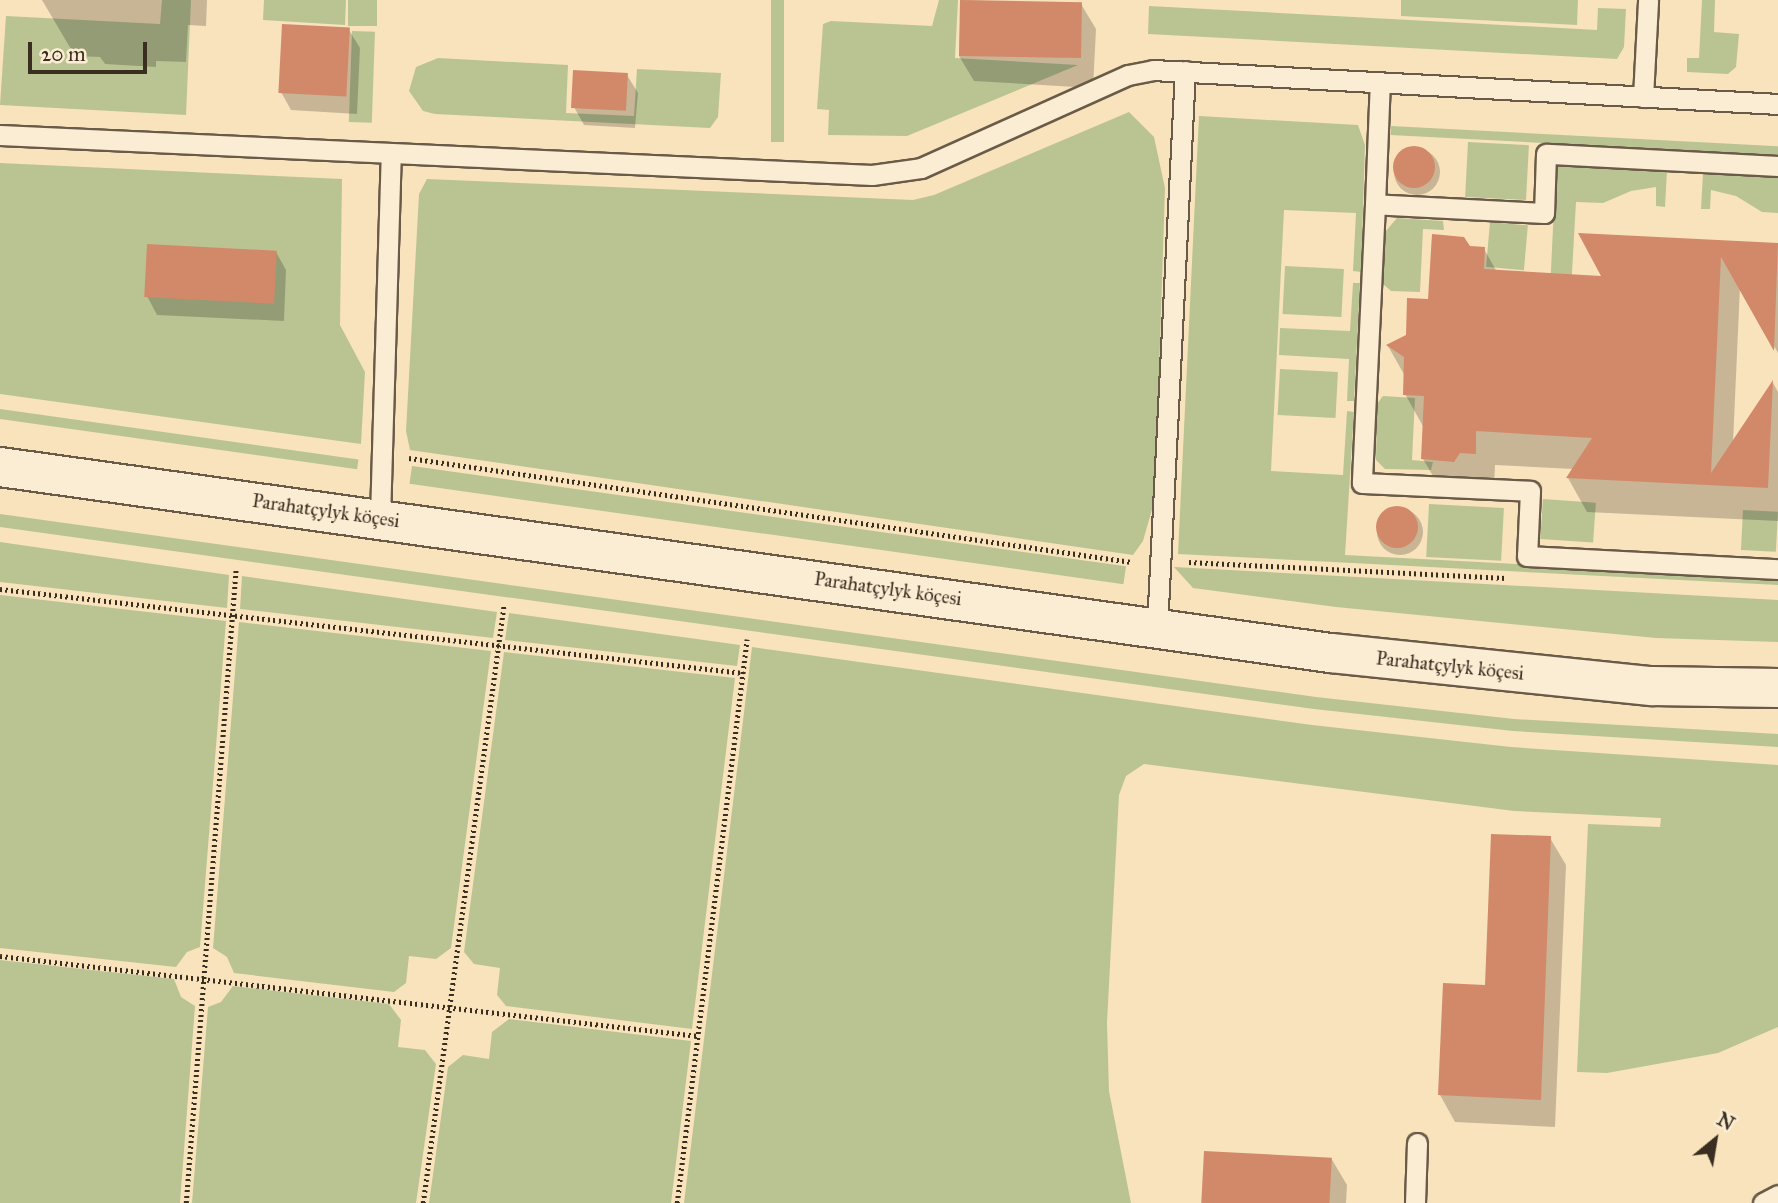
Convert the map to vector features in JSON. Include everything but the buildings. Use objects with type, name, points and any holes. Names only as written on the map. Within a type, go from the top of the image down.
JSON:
[{"type":"street","name":"Parahatçylyk köçesi","points":[[0,467],[1500,672],[1653,686],[1778,688]]},
{"type":"lane","points":[[1643,97],[1648,0]]},
{"type":"lane","points":[[0,135],[872,175],[931,164],[1128,75],[1185,71],[1778,104]]},
{"type":"lane","points":[[1157,627],[1185,71]]},
{"type":"lane","points":[[1380,82],[1362,483],[1530,491],[1527,556],[1778,569]]},
{"type":"lane","points":[[380,517],[391,154]]},
{"type":"lane","points":[[1375,204],[1544,213],[1546,154],[1778,166]]},
{"type":"lane","points":[[1415,1203],[1417,1143]]},
{"type":"lane","points":[[1763,1203],[1778,1195]]},
{"type":"path","points":[[410,458],[1140,561]]},
{"type":"path","points":[[1186,561],[1516,579]]},
{"type":"path","points":[[186,1203],[236,568]]},
{"type":"path","points":[[0,589],[743,673]]},
{"type":"path","points":[[423,1203],[504,604]]},
{"type":"path","points":[[677,1203],[747,639]]},
{"type":"path","points":[[0,956],[204,976],[698,1036]]},
{"type":"green space","points":[[162,0],[191,0],[186,115],[0,105],[6,16],[160,24]]},
{"type":"green space","points":[[264,0],[346,0],[345,25],[263,20]]},
{"type":"green space","points":[[348,0],[377,0],[377,26],[348,26]]},
{"type":"green space","points":[[771,0],[784,0],[784,142],[771,142]]},
{"type":"green space","points":[[939,0],[958,0],[955,58],[1078,65],[907,136],[828,135],[829,110],[817,109],[823,24],[831,21],[932,26]]},
{"type":"green space","points":[[1401,0],[1578,0],[1577,25],[1401,16]]},
{"type":"green space","points":[[1702,0],[1715,0],[1714,32],[1739,34],[1736,67],[1728,74],[1687,72],[1687,58],[1699,58]]},
{"type":"green space","points":[[1149,6],[1597,30],[1598,8],[1626,9],[1624,47],[1617,59],[1148,34]]},
{"type":"green space","points":[[352,31],[375,32],[372,123],[349,122]]},
{"type":"green space","points":[[438,58],[568,65],[566,113],[634,116],[637,69],[721,73],[718,117],[710,128],[435,114],[423,111],[409,91],[416,67]]},
{"type":"green space","points":[[1129,112],[1154,137],[1165,188],[1155,499],[1143,541],[1133,555],[410,450],[406,431],[419,194],[427,179],[913,200],[934,195]]},
{"type":"green space","points":[[1199,116],[1358,125],[1365,145],[1361,272],[1353,271],[1356,213],[1284,210],[1271,471],[1343,475],[1347,411],[1354,412],[1345,555],[1778,578],[1778,585],[1178,554]]},
{"type":"green space","points":[[1391,126],[1778,146],[1778,155],[1391,135]]},
{"type":"green space","points":[[1468,142],[1529,145],[1526,200],[1465,197]]},
{"type":"green space","points":[[0,163],[342,179],[340,325],[365,372],[361,444],[0,394]]},
{"type":"green space","points":[[1556,166],[1667,171],[1665,207],[1656,206],[1656,187],[1631,191],[1603,203],[1576,202],[1571,291],[1550,290]]},
{"type":"green space","points":[[1703,173],[1778,177],[1778,213],[1762,212],[1736,196],[1711,190],[1710,209],[1701,209]]},
{"type":"green space","points":[[1397,218],[1443,221],[1444,230],[1423,229],[1420,292],[1391,291],[1383,284],[1385,232]]},
{"type":"green space","points":[[1490,222],[1528,225],[1524,270],[1486,267]]},
{"type":"green space","points":[[1285,266],[1344,269],[1341,317],[1282,314]]},
{"type":"green space","points":[[1353,283],[1360,283],[1354,401],[1347,401],[1349,359],[1279,355],[1280,328],[1350,331]]},
{"type":"green space","points":[[1280,369],[1338,372],[1336,418],[1278,415]]},
{"type":"green space","points":[[1383,396],[1415,398],[1412,460],[1433,462],[1431,470],[1385,469],[1376,460],[1377,404]]},
{"type":"green space","points":[[0,409],[358,459],[357,469],[0,419]]},
{"type":"green space","points":[[412,466],[1126,566],[1123,584],[409,484]]},
{"type":"green space","points":[[1543,499],[1596,503],[1593,543],[1540,539]]},
{"type":"green space","points":[[1429,504],[1504,508],[1501,561],[1426,557]]},
{"type":"green space","points":[[1743,510],[1778,512],[1776,552],[1741,550]]},
{"type":"green space","points":[[0,514],[1316,697],[1514,719],[1778,734],[1778,747],[1513,731],[1314,709],[0,527]]},
{"type":"green space","points":[[0,542],[229,575],[227,608],[0,582]]},
{"type":"green space","points":[[1174,567],[1778,600],[1778,642],[1656,638],[1336,607],[1193,588]]},
{"type":"green space","points":[[242,576],[497,612],[493,638],[240,609]]},
{"type":"green space","points":[[0,595],[226,621],[200,947],[187,952],[176,967],[0,948]]},
{"type":"green space","points":[[509,613],[740,645],[737,666],[505,640]]},
{"type":"green space","points":[[239,622],[491,651],[451,948],[436,959],[409,956],[406,983],[394,992],[234,973],[227,957],[213,948]]},
{"type":"green space","points":[[752,647],[1312,725],[1511,747],[1778,765],[1778,1027],[1718,1053],[1607,1073],[1577,1072],[1588,824],[1660,827],[1661,818],[1514,811],[1144,764],[1126,776],[1119,795],[1107,1023],[1109,1091],[1131,1203],[684,1203]]},
{"type":"green space","points":[[504,652],[735,678],[692,1029],[506,1006],[497,995],[500,968],[474,964],[464,952]]},
{"type":"green space","points":[[0,960],[174,979],[181,997],[195,1006],[180,1203],[0,1203]]},
{"type":"green space","points":[[233,986],[389,1004],[401,1020],[398,1047],[425,1050],[436,1064],[416,1203],[192,1203],[208,1007],[221,1002]]},
{"type":"green space","points":[[509,1019],[691,1041],[671,1203],[429,1203],[448,1067],[463,1055],[489,1059],[492,1032]]}]
